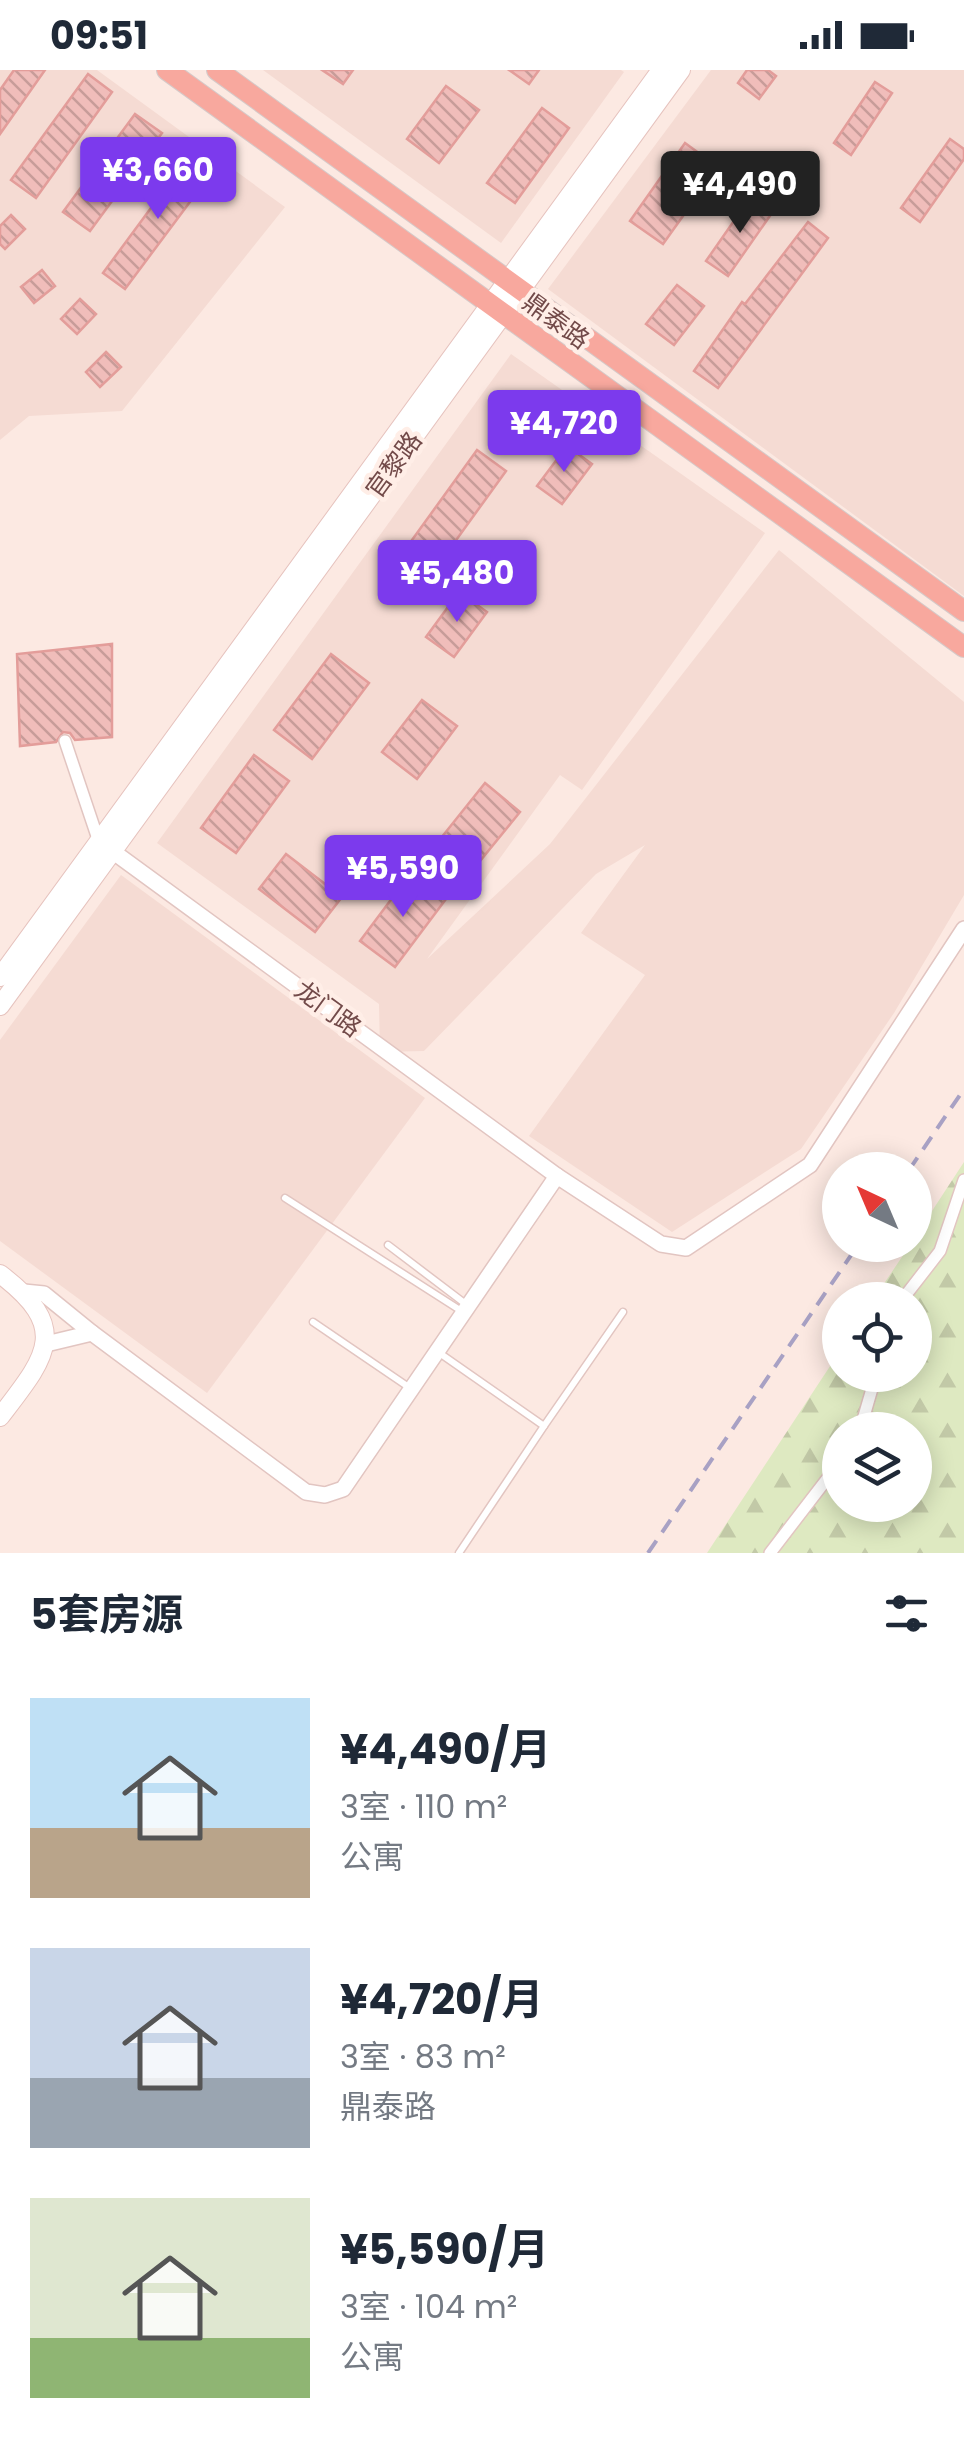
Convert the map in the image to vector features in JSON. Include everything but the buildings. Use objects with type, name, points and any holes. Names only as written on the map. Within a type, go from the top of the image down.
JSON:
[{"type":"highway","name":"鼎泰路","points":[[167,70],[964,648]]},
{"type":"highway","name":"鼎泰路","points":[[217,70],[964,611]]},
{"type":"main road","name":"官黎路","points":[[516,284],[661,70]]},
{"type":"main road","name":"官黎路","points":[[0,1006],[106,846],[497,309],[680,70]]},
{"type":"main road","name":"官黎路","points":[[0,977],[106,846]]},
{"type":"main road","points":[[0,1274],[24,1292],[38,1313],[46,1344],[41,1363],[0,1417]]},
{"type":"street","points":[[65,742],[106,846]]},
{"type":"street","name":"龙门路","points":[[106,846],[557,1176],[661,1244],[686,1248],[810,1165],[964,928]]},
{"type":"street","points":[[24,1292],[44,1294],[306,1492],[325,1495],[343,1488],[557,1176]]},
{"type":"street","points":[[916,1282],[940,1251],[964,1180]]},
{"type":"street","points":[[46,1344],[92,1333]]},
{"type":"street","points":[[770,1553],[822,1485]]},
{"type":"lane","points":[[284,1198],[466,1309]]},
{"type":"lane","points":[[388,1245],[466,1309]]},
{"type":"lane","points":[[459,1553],[623,1312]]},
{"type":"lane","points":[[313,1322],[411,1389]]},
{"type":"lane","points":[[437,1351],[544,1426]]},
{"type":"shaded area","points":[[0,70],[97,70],[285,207],[122,411],[29,416],[0,440]]},
{"type":"shaded area","points":[[263,70],[621,70],[624,72],[501,243]]},
{"type":"shaded area","points":[[711,70],[964,70],[964,596],[548,289]]},
{"type":"shaded area","points":[[511,354],[765,533],[582,790],[560,775],[427,959],[550,844],[779,550],[964,702],[964,895],[894,1013],[801,1149],[672,1232],[529,1136],[645,975],[581,933],[645,845],[596,874],[424,1051],[380,1052],[379,1004],[157,843]]},
{"type":"shaded area","points":[[121,875],[425,1098],[207,1393],[0,1241],[0,1040]]},
{"type":"green space","points":[[964,1162],[964,1553],[707,1553],[822,1378],[822,1392],[932,1392],[932,1282],[885,1282],[899,1262],[932,1262],[932,1211]]},
{"type":"railway","points":[[921,1152],[964,1089]]},
{"type":"railway","points":[[648,1553],[846,1262]]}]
